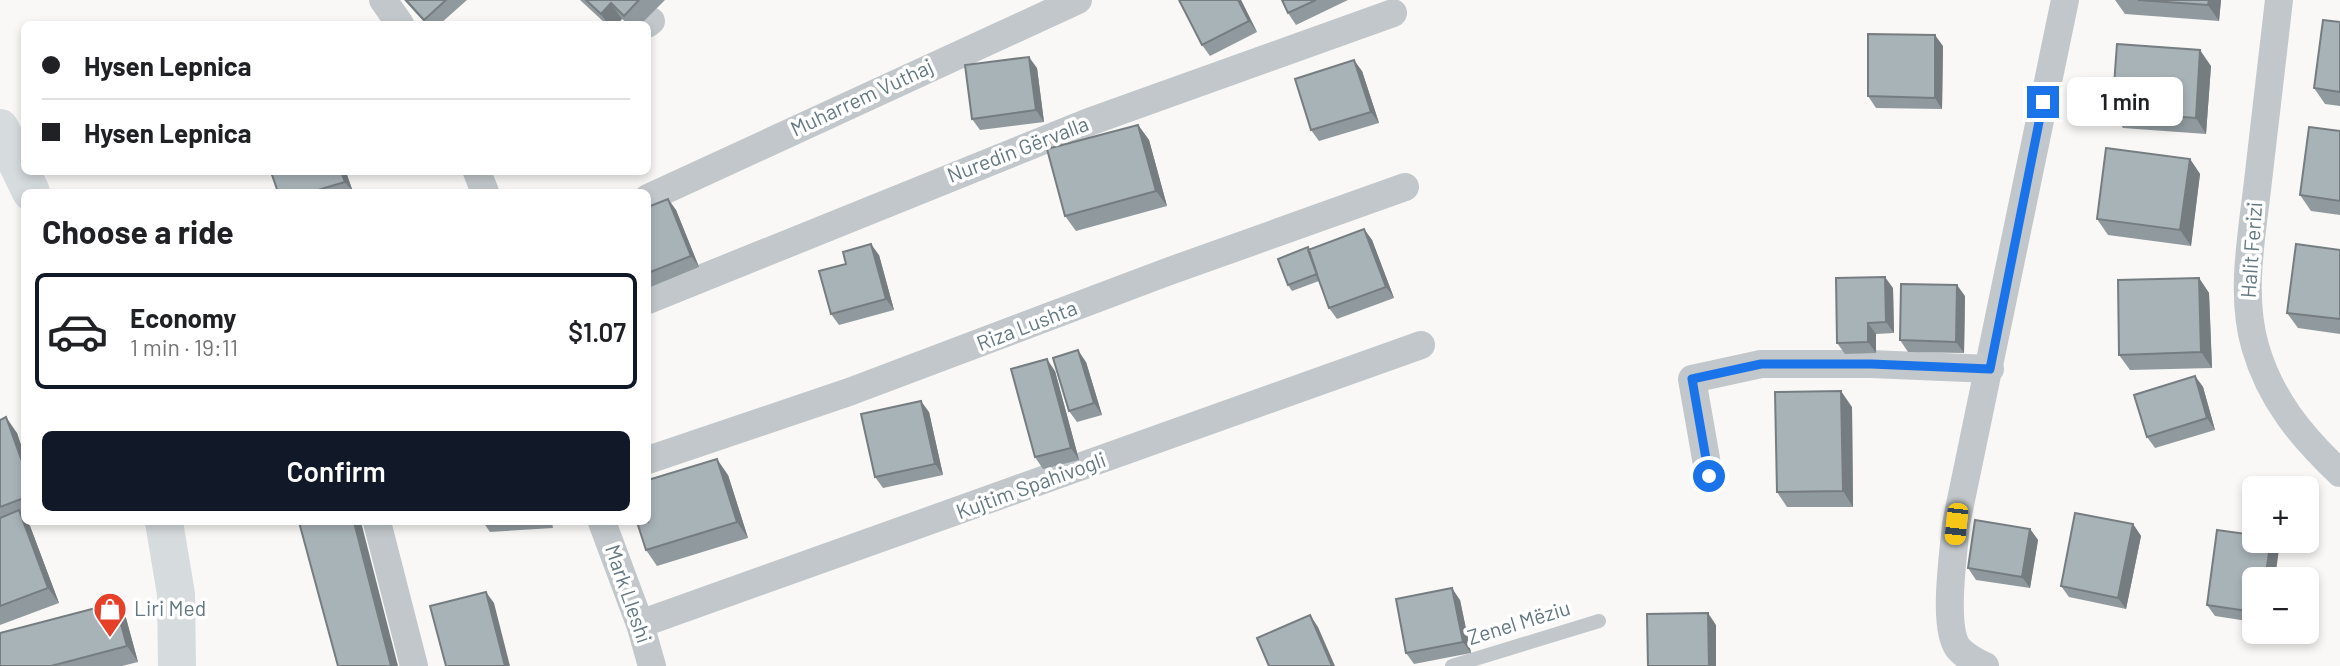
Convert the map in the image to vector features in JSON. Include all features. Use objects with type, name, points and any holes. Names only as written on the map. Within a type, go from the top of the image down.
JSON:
[{"type":"main road","points":[[0,128],[21,171]]},
{"type":"main road","points":[[164,525],[176,594],[177,666]]},
{"type":"street","points":[[383,0],[398,21]]},
{"type":"street","name":"Muharrem Vuthaj","points":[[651,197],[1078,0]]},
{"type":"street","points":[[1985,666],[1973,661],[1957,647],[1951,628],[1951,578],[1956,524],[2065,0]]},
{"type":"street","name":"Halit Ferizi","points":[[2279,0],[2249,260],[2248,308],[2255,346],[2284,412],[2309,444],[2340,473]]},
{"type":"street","name":"Nuredin Gërvalla","points":[[651,299],[1089,122],[1393,13]]},
{"type":"street","name":"Riza Lushta","points":[[651,459],[849,391],[1167,272],[1405,187]]},
{"type":"street","name":"Kujtim Spahivogli","points":[[640,624],[1421,345]]},
{"type":"street","points":[[1709,476],[1692,379],[1761,364],[1871,364],[1990,369]]},
{"type":"street","points":[[378,525],[414,666]]},
{"type":"street","name":"Mark Lleshi","points":[[603,525],[640,624],[652,666]]},
{"type":"lane","name":"Zenel Mëziu","points":[[1452,666],[1599,621]]},
{"type":"building","points":[[406,0],[446,0],[424,20]]},
{"type":"building","points":[[586,0],[639,0],[624,16],[611,3],[601,14]]},
{"type":"building","points":[[1179,0],[1238,0],[1249,21],[1202,45]]},
{"type":"building","points":[[1282,0],[1316,0],[1288,13]]},
{"type":"building","points":[[2138,0],[2209,0],[2208,5]]},
{"type":"building","points":[[2323,20],[2340,22],[2340,92],[2314,88]]},
{"type":"building","points":[[1868,34],[1935,35],[1935,98],[1868,96]]},
{"type":"building","points":[[2117,44],[2200,50],[2196,118],[2112,112]]},
{"type":"building","points":[[1029,57],[1036,110],[972,119],[965,65]]},
{"type":"building","points":[[1354,60],[1371,112],[1311,130],[1295,79]]},
{"type":"building","points":[[1138,125],[1156,191],[1065,216],[1047,149]]},
{"type":"building","points":[[2309,127],[2340,131],[2340,201],[2300,195]]},
{"type":"building","points":[[2106,148],[2190,159],[2180,230],[2097,219]]},
{"type":"building","points":[[272,175],[342,175],[345,182],[321,189],[277,189]]},
{"type":"building","points":[[668,199],[691,256],[651,272],[651,206]]},
{"type":"building","points":[[1364,229],[1386,287],[1329,308],[1308,250]]},
{"type":"building","points":[[871,244],[886,299],[831,314],[819,271],[846,264],[843,252]]},
{"type":"building","points":[[2296,244],[2340,250],[2340,319],[2287,313]]},
{"type":"building","points":[[1308,247],[1317,274],[1288,285],[1278,259]]},
{"type":"building","points":[[1885,277],[1886,322],[1868,323],[1868,342],[1837,343],[1836,278]]},
{"type":"building","points":[[2199,278],[2201,352],[2119,355],[2118,280]]},
{"type":"building","points":[[1901,284],[1957,285],[1956,342],[1900,340]]},
{"type":"building","points":[[1078,350],[1094,403],[1069,411],[1053,358]]},
{"type":"building","points":[[1047,359],[1071,448],[1035,457],[1011,369]]},
{"type":"building","points":[[2195,376],[2207,418],[2147,437],[2134,395]]},
{"type":"building","points":[[1841,391],[1843,491],[1777,492],[1775,392]]},
{"type":"building","points":[[921,401],[935,464],[875,477],[861,414]]},
{"type":"building","points":[[6,417],[21,459],[21,499],[0,507],[0,420]]},
{"type":"building","points":[[717,459],[737,522],[646,550],[638,525],[651,525],[651,479]]},
{"type":"building","points":[[19,510],[21,525],[25,525],[48,588],[0,606],[0,518]]},
{"type":"building","points":[[2075,513],[2133,524],[2118,598],[2061,586]]},
{"type":"building","points":[[1975,520],[2030,529],[2022,577],[1968,568]]},
{"type":"building","points":[[300,525],[355,525],[391,666],[338,666]]},
{"type":"building","points":[[2217,530],[2242,533],[2242,553],[2269,553],[2267,567],[2242,567],[2242,610],[2207,605]]},
{"type":"building","points":[[1452,588],[1463,642],[1406,653],[1396,599]]},
{"type":"building","points":[[486,592],[505,666],[446,666],[430,606]]},
{"type":"building","points":[[115,603],[127,646],[51,666],[0,666],[0,633]]},
{"type":"building","points":[[1708,613],[1709,666],[1648,666],[1647,614]]},
{"type":"building","points":[[1310,615],[1332,666],[1269,666],[1257,638]]},
{"type":"place","name":"Liri Med","points":[[110,639]]},
{"type":"route","points":[[1709,476],[1692,379],[1761,364],[1871,364],[1990,369],[2043,102]]}]
